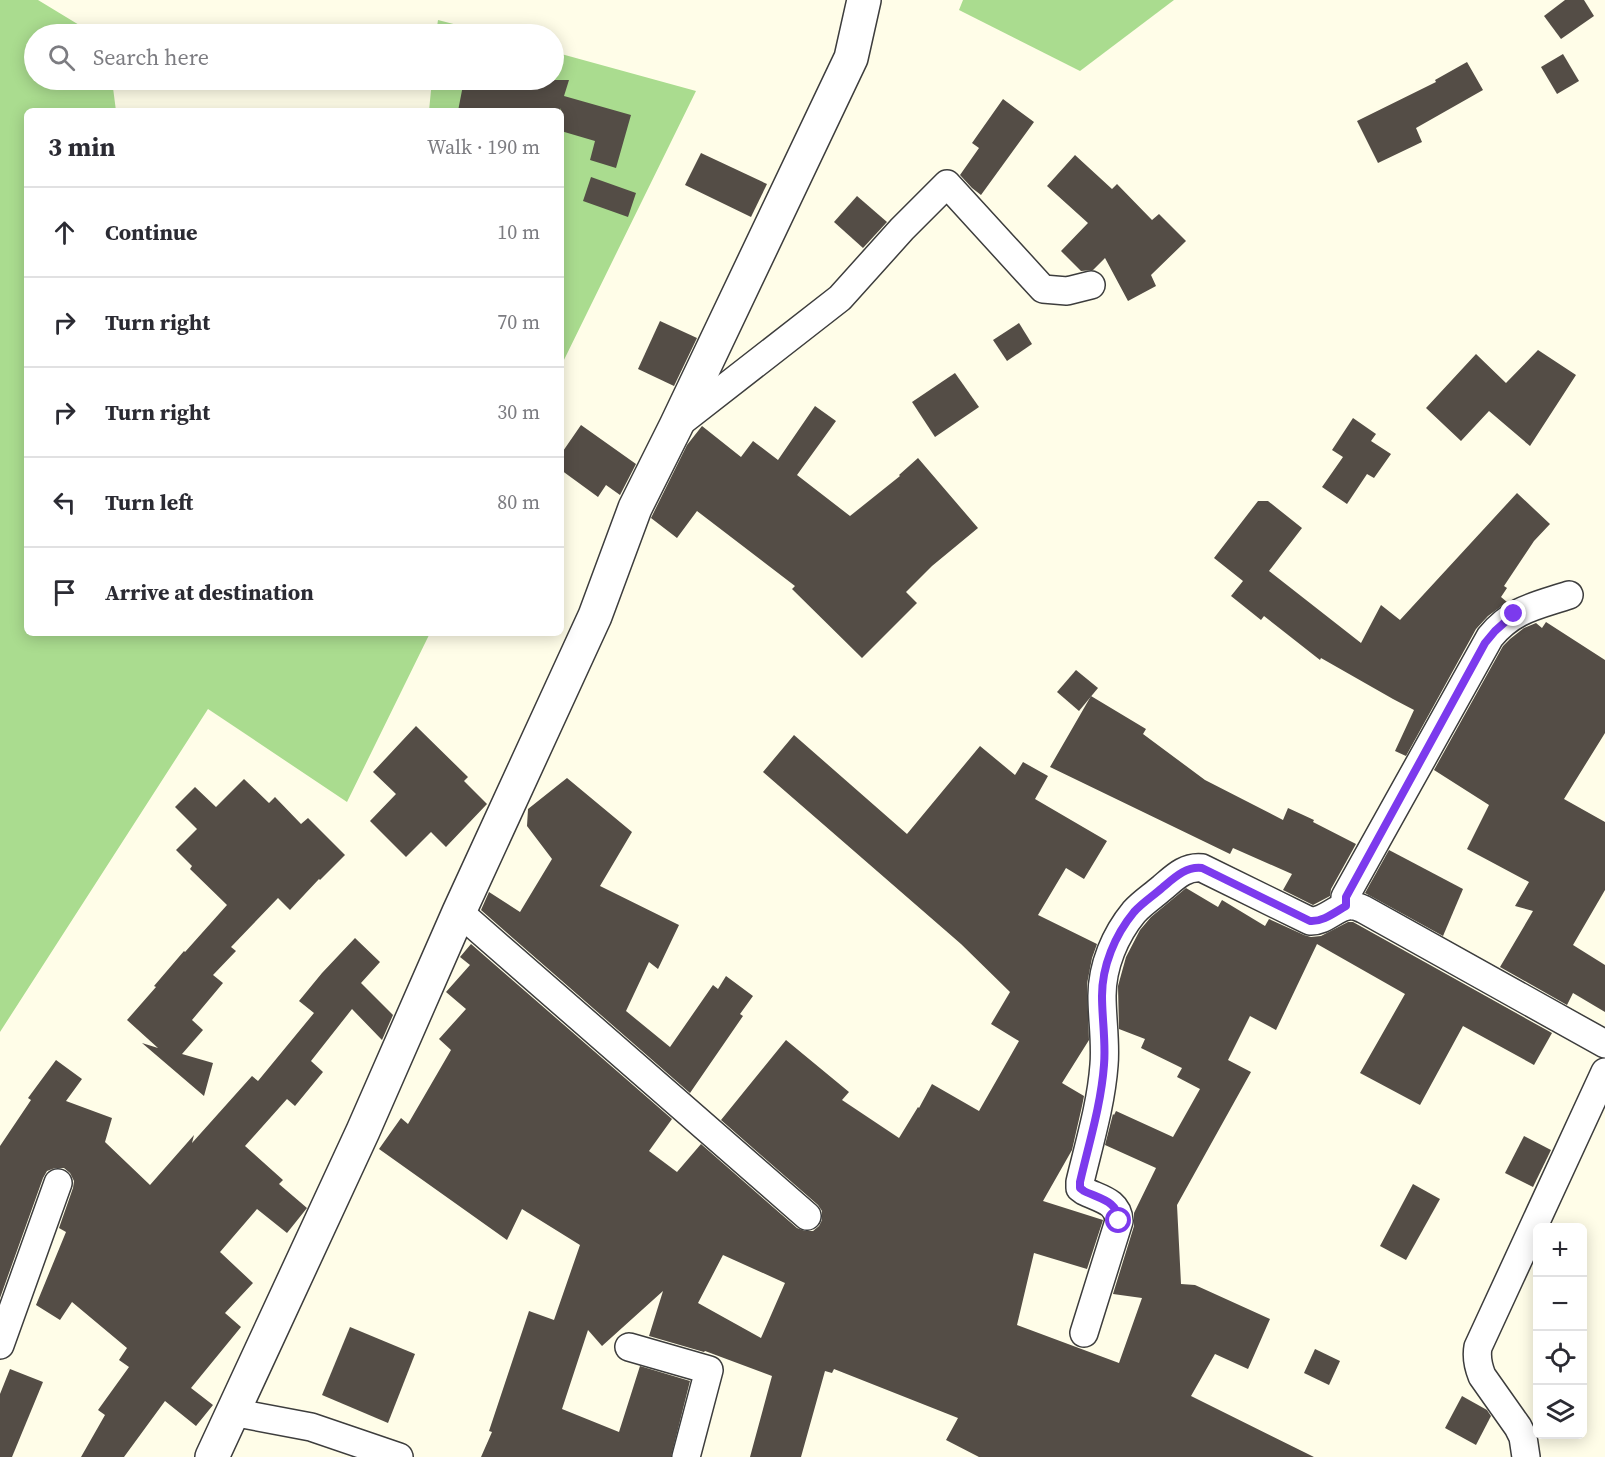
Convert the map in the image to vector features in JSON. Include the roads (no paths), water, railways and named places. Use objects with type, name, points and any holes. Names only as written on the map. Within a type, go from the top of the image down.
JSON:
[{"type":"street","points":[[212,1457],[363,1131],[459,912],[595,616],[635,508],[851,58],[864,0]]},
{"type":"street","points":[[676,426],[840,298],[902,229],[947,184],[1043,289],[1067,291],[1091,285]]},
{"type":"street","points":[[1346,906],[1346,897],[1490,637],[1514,614],[1569,594]]},
{"type":"street","points":[[1084,1333],[1119,1221],[1114,1205],[1080,1188],[1098,1111],[1104,1064],[1102,993],[1105,970],[1122,928],[1136,910],[1185,870],[1202,868],[1310,921],[1323,919],[1346,906],[1363,909],[1605,1044]]},
{"type":"street","points":[[459,912],[807,1216]]},
{"type":"street","points":[[1526,1457],[1523,1437],[1518,1427],[1478,1367],[1478,1347],[1605,1072]]},
{"type":"street","points":[[0,1345],[58,1183]]},
{"type":"street","points":[[629,1347],[709,1370],[686,1457]]},
{"type":"street","points":[[232,1412],[311,1427],[399,1457]]}]
